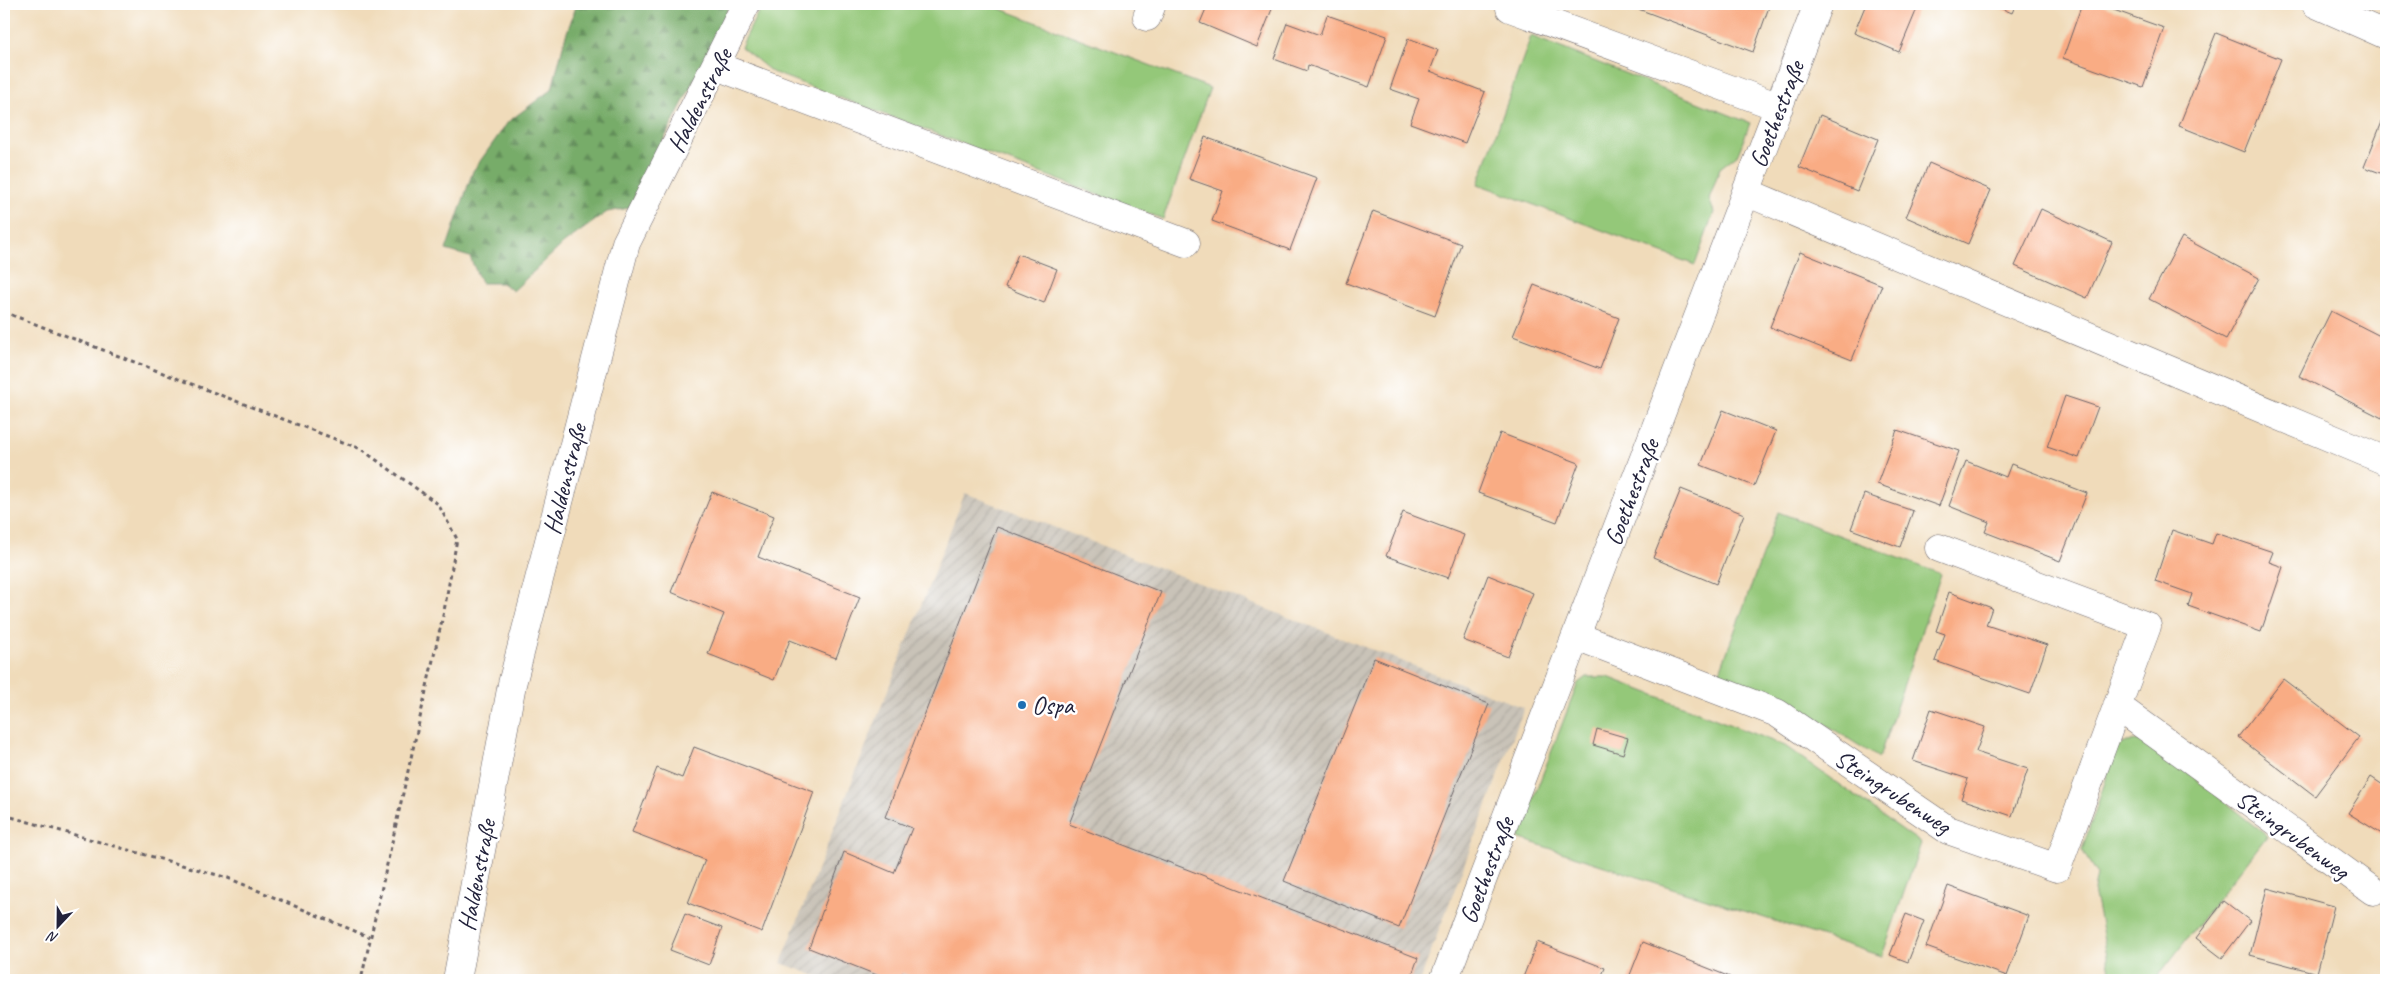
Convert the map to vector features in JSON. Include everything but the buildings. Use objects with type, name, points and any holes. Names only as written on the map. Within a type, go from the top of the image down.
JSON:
[{"type":"street","name":"Haldenstraße","points":[[457,980],[512,684],[626,243],[746,4]]},
{"type":"street","name":"Goethestraße","points":[[1444,980],[1818,4]]},
{"type":"street","points":[[2316,4],[2386,35]]},
{"type":"street","points":[[1510,8],[1779,107]]},
{"type":"street","points":[[716,66],[1186,244]]},
{"type":"street","points":[[1746,192],[2386,461]]},
{"type":"street","name":"Steingrubenweg","points":[[1576,636],[1777,713],[1948,830],[2057,868],[2146,626],[1939,548]]},
{"type":"street","name":"Steingrubenweg","points":[[2116,706],[2373,892]]},
{"type":"path","points":[[4,312],[361,449],[438,504],[457,539],[444,611],[361,980]]},
{"type":"path","points":[[4,815],[228,878],[370,937]]},
{"type":"shaded area","points":[[965,493],[1524,708],[1420,980],[827,980],[781,963]]},
{"type":"green space","points":[[577,4],[730,4],[706,57],[629,208],[607,212],[564,243],[513,291],[502,283],[481,283],[470,257],[446,250],[473,171],[508,122],[552,89],[565,38]]},
{"type":"green space","points":[[762,4],[988,4],[1210,88],[1163,219],[772,72],[741,47]]},
{"type":"green space","points":[[1531,36],[1750,123],[1738,154],[1720,168],[1709,199],[1714,212],[1695,265],[1478,184]]},
{"type":"green space","points":[[1778,512],[1941,574],[1879,758],[1784,698],[1719,674]]},
{"type":"green space","points":[[1586,677],[1608,677],[1785,746],[1921,843],[1882,956],[1518,838],[1578,683]]},
{"type":"green space","points":[[2141,741],[2156,747],[2267,836],[2155,980],[2112,980],[2094,890],[2097,875],[2082,850],[2117,747],[2127,742]]},
{"type":"place","name":"Ospa","points":[[1022,705]]}]
